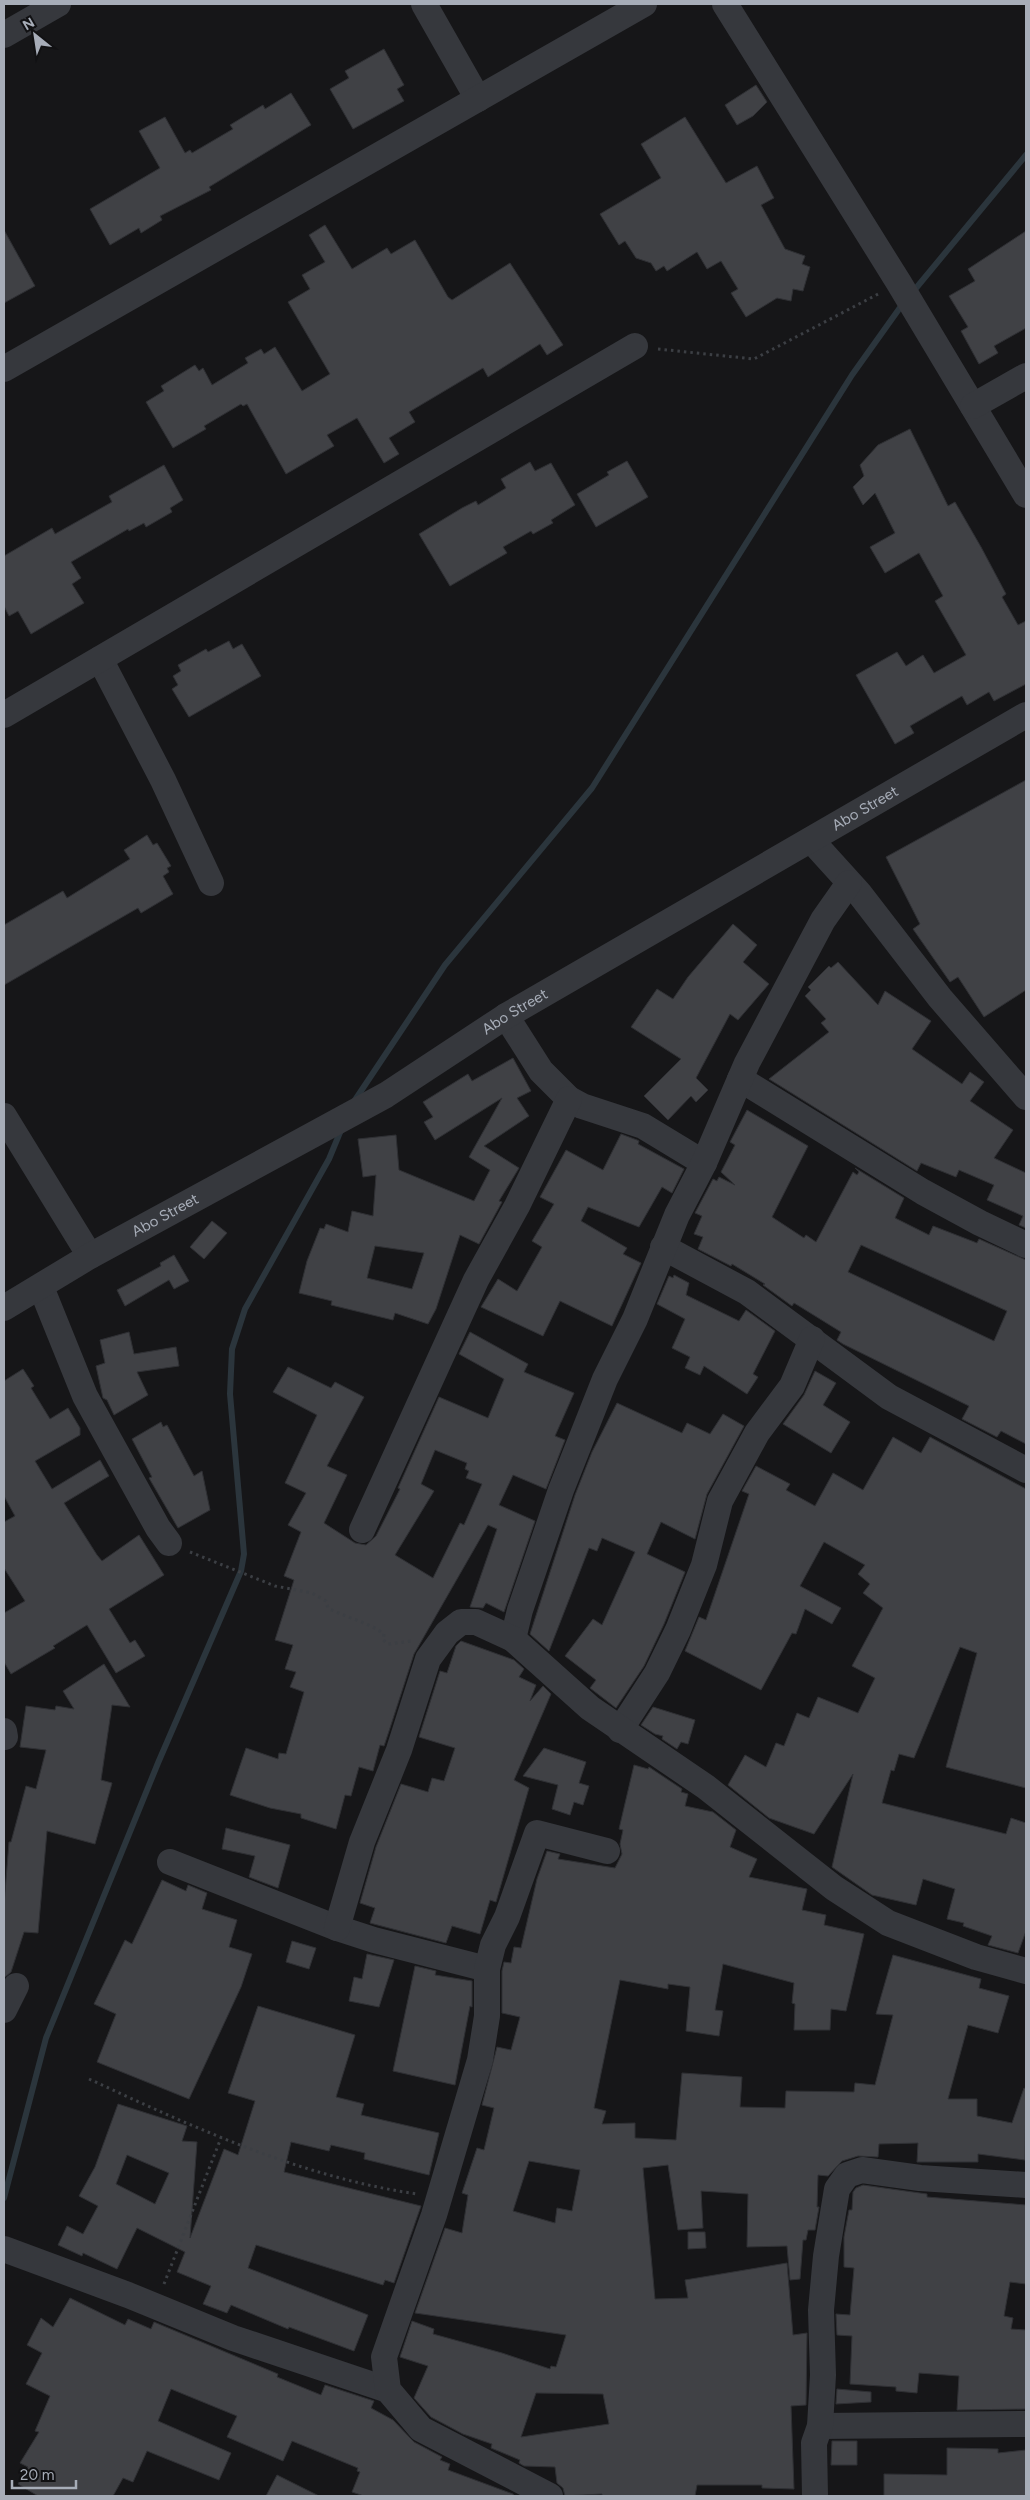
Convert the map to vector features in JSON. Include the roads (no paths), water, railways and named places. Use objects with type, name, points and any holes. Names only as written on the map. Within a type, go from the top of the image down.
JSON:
[{"type":"street","points":[[4,35],[58,4]]},
{"type":"street","points":[[424,4],[478,99]]},
{"type":"street","points":[[4,368],[644,4]]},
{"type":"street","points":[[725,4],[899,283],[1026,495]]},
{"type":"street","points":[[4,715],[635,346]]},
{"type":"street","points":[[972,406],[1026,376]]},
{"type":"street","points":[[100,659],[163,780],[211,883]]},
{"type":"street","name":"Abo Street","points":[[4,1308],[90,1256],[386,1095],[506,1016],[1026,715]]},
{"type":"street","points":[[811,840],[849,883],[940,998],[1026,1097]]},
{"type":"street","points":[[513,1639],[520,1610],[564,1482],[605,1379],[657,1267],[663,1247],[704,1163],[740,1079],[823,920],[849,883]]},
{"type":"street","points":[[506,1016],[541,1071],[569,1099],[582,1106],[643,1126],[704,1163]]},
{"type":"street","points":[[740,1079],[923,1192],[1026,1245]]},
{"type":"street","points":[[362,1530],[476,1280],[517,1206],[569,1099]]},
{"type":"street","points":[[4,1116],[90,1256]]},
{"type":"street","points":[[663,1247],[747,1292],[889,1397],[1026,1470]]},
{"type":"street","points":[[41,1287],[95,1416],[158,1528],[169,1543]]},
{"type":"street","points":[[620,1730],[657,1672],[678,1630],[704,1565],[720,1501],[757,1433],[792,1386],[812,1339]]},
{"type":"street","points":[[337,1928],[362,1842],[399,1750],[432,1654],[447,1633],[461,1622],[476,1622],[513,1639],[556,1680],[620,1730],[706,1787],[834,1888],[888,1923],[976,1957],[1026,1972]]},
{"type":"street","points":[[388,2390],[384,2357],[439,2197],[480,2060],[487,2016],[487,1969],[494,1946],[508,1917],[533,1849],[537,1833],[607,1851]]},
{"type":"street","points":[[170,1862],[337,1928],[374,1940],[487,1969]]},
{"type":"street","points":[[4,2010],[16,1986]]},
{"type":"street","points":[[815,2496],[814,2443],[820,2426],[823,2375],[821,2310],[825,2265],[837,2189],[847,2175],[862,2170],[920,2178],[1026,2185]]},
{"type":"street","points":[[12,2251],[233,2338],[388,2390],[421,2429],[550,2496]]},
{"type":"street","points":[[820,2426],[1026,2424]]},
{"type":"waterway","points":[[912,293],[1026,155]]},
{"type":"waterway","points":[[355,1100],[445,965],[592,788],[852,375],[904,302]]},
{"type":"waterway","points":[[4,2198],[46,2038],[158,1763],[241,1571],[244,1554],[230,1394],[232,1349],[245,1309],[329,1159],[341,1130]]}]
